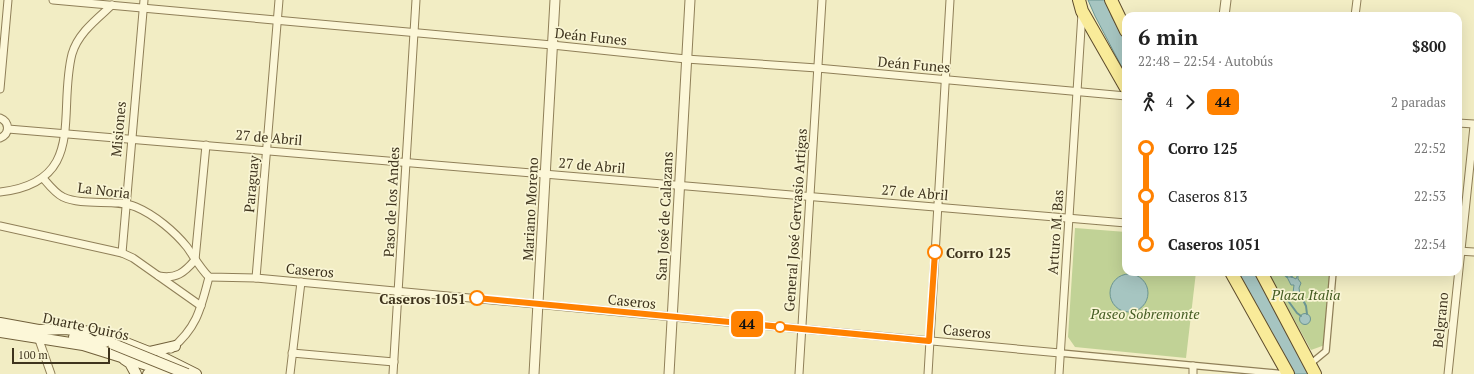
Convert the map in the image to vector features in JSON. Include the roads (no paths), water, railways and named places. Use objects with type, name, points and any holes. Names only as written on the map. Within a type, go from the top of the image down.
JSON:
[{"type":"main road","points":[[1111,0],[1122,23]]},
{"type":"main road","points":[[1081,6],[1122,81]]},
{"type":"main road","points":[[1233,276],[1288,374]]},
{"type":"main road","points":[[1263,276],[1312,369]]},
{"type":"main road","name":"Duarte Quirós","points":[[0,323],[107,351],[122,357],[143,372],[167,374]]},
{"type":"main road","points":[[38,334],[65,329],[92,332],[106,335],[149,352],[175,346]]},
{"type":"main road","name":"Duarte Quirós","points":[[0,332],[38,334],[113,344],[187,374]]},
{"type":"main road","points":[[139,349],[150,358],[152,363],[143,372]]},
{"type":"main road","points":[[122,357],[143,372]]},
{"type":"main road","points":[[143,372],[160,364],[165,359],[196,374]]},
{"type":"street","points":[[0,88],[8,0]]},
{"type":"street","name":"Deán Funes","points":[[54,0],[414,32],[686,59],[817,68],[1122,96]]},
{"type":"street","name":"Misiones","points":[[122,253],[144,0]]},
{"type":"street","name":"Paraguay","points":[[256,278],[268,150],[279,0]]},
{"type":"street","name":"Paso de los Andes","points":[[393,374],[416,0]]},
{"type":"street","name":"Mariano Moreno","points":[[534,374],[555,0]]},
{"type":"street","name":"San José de Calazans","points":[[669,374],[690,0]]},
{"type":"street","name":"General José Gervasio Artigas","points":[[799,374],[822,0]]},
{"type":"street","points":[[928,374],[950,0]]},
{"type":"street","points":[[1224,12],[1226,0]]},
{"type":"street","points":[[1356,12],[1357,0]]},
{"type":"street","points":[[0,192],[26,186],[43,178],[60,155],[65,133],[72,54],[82,35],[112,5]]},
{"type":"street","name":"Arturo M. Bas","points":[[1059,374],[1081,6]]},
{"type":"street","points":[[0,118],[6,122],[8,129],[5,135],[0,138]]},
{"type":"street","points":[[1462,124],[1474,125]]},
{"type":"street","name":"Belgrano","points":[[1462,226],[1474,125]]},
{"type":"street","name":"27 de Abril","points":[[8,129],[268,150],[680,187],[1122,223]]},
{"type":"street","points":[[157,276],[169,278],[179,276],[195,260],[206,145]]},
{"type":"street","name":"La Noria","points":[[43,178],[64,197],[74,200],[126,205],[142,210],[167,227],[186,247],[195,260]]},
{"type":"street","points":[[0,226],[122,253],[133,258],[201,306]]},
{"type":"street","points":[[1462,251],[1474,252]]},
{"type":"street","points":[[165,359],[192,328],[201,306],[209,277],[195,260]]},
{"type":"street","points":[[1312,369],[1326,351],[1333,276]]},
{"type":"street","name":"Belgrano","points":[[1448,374],[1457,276]]},
{"type":"street","name":"Caseros","points":[[209,277],[256,278],[301,282],[672,318],[1285,374]]},
{"type":"street","points":[[290,374],[301,282]]},
{"type":"street","points":[[38,334],[51,374]]},
{"type":"street","points":[[292,353],[394,362]]},
{"type":"street","points":[[1193,366],[1193,374]]},
{"type":"water","points":[[1088,0],[1105,0],[1122,35],[1122,67]]},
{"type":"water","points":[[1122,276],[1139,277],[1145,283],[1148,293],[1145,303],[1139,309],[1129,312],[1119,309],[1113,303],[1110,293],[1113,283]]},
{"type":"water","points":[[1239,276],[1256,276],[1311,374],[1295,374]]},
{"type":"water","points":[[1298,276],[1301,283],[1299,288],[1300,294],[1297,292],[1293,293],[1294,285],[1291,285],[1287,277],[1296,279]]},
{"type":"water","points":[[1303,314],[1307,314],[1309,315],[1309,323],[1303,324],[1300,321],[1300,317]]},
{"type":"waterway","points":[[1293,293],[1289,302],[1301,316]]},
{"type":"waterway","points":[[1300,294],[1306,306],[1307,314]]},
{"type":"place","name":"Corro 125","points":[[935,252]]},
{"type":"place","name":"Caseros 1051","points":[[477,298]]},
{"type":"park label","name":"Plaza Italia","points":[[1306,294]]},
{"type":"park label","name":"Paseo Sobremonte","points":[[1145,313]]}]
